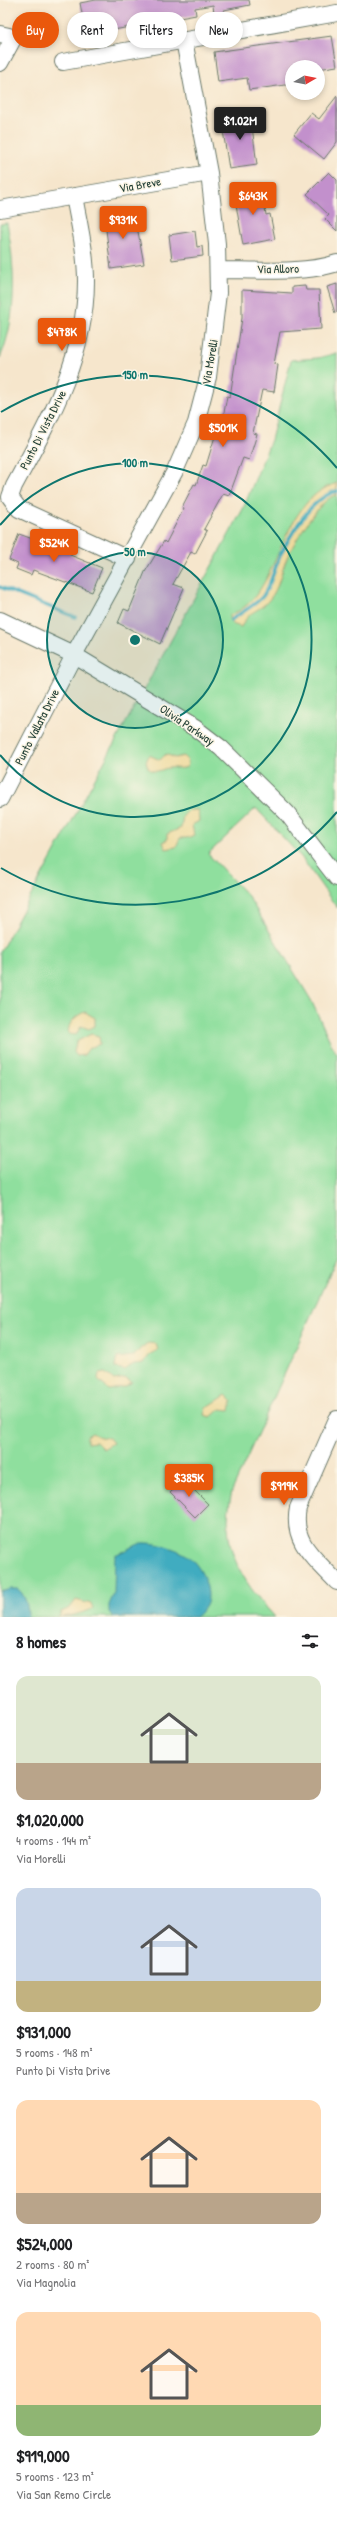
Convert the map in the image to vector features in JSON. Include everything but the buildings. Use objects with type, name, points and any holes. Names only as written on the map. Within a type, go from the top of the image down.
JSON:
[{"type":"street","points":[[187,39],[337,13]]},
{"type":"street","points":[[0,34],[9,36],[12,41],[0,64]]},
{"type":"street","points":[[63,62],[140,48]]},
{"type":"street","name":"Via Morelli","points":[[74,655],[175,471],[196,423],[212,355],[219,270],[209,173],[186,48]]},
{"type":"street","name":"Via Breve","points":[[0,209],[209,173]]},
{"type":"street","name":"Punto Di Vista Drive","points":[[74,196],[83,248],[86,281],[84,314],[76,353],[55,411],[14,486],[10,497],[19,509],[128,559]]},
{"type":"street","name":"Via Alloro","points":[[219,270],[327,267],[337,263]]},
{"type":"street","name":"Olivia Parkway","points":[[0,620],[74,655],[195,728],[222,748],[287,813],[337,878]]},
{"type":"street","name":"Punto Vallata Drive","points":[[0,799],[74,655]]},
{"type":"street","points":[[337,1419],[298,1508],[295,1520],[301,1542],[337,1582]]},
{"type":"green space","points":[[7,223],[12,256],[13,291],[10,326],[0,358],[0,224]]},
{"type":"green space","points":[[337,353],[337,908],[302,858],[256,808],[208,854],[248,896],[311,1000],[335,1052],[337,1052],[337,1257],[232,1491],[229,1510],[228,1528],[230,1544],[235,1560],[251,1588],[275,1617],[0,1617],[0,952],[243,509],[271,440],[291,360],[318,358]]},
{"type":"sand","points":[[337,483],[337,495],[331,497],[323,503],[295,542],[287,558],[278,586],[272,596],[265,604],[248,617],[241,627],[232,624],[229,619],[230,615],[247,605],[260,589],[271,570],[290,528],[302,509],[317,493]]},
{"type":"sand","points":[[166,754],[175,758],[183,756],[188,761],[187,767],[168,768],[158,771],[153,771],[148,768],[146,762],[149,755],[160,760]]},
{"type":"sand","points":[[189,810],[198,810],[199,821],[192,825],[194,835],[187,838],[180,838],[176,847],[166,849],[163,842],[167,840],[167,834],[181,828],[183,816]]},
{"type":"sand","points":[[85,1012],[95,1018],[95,1026],[89,1029],[81,1026],[76,1035],[69,1034],[68,1031],[72,1021],[78,1015]]},
{"type":"sand","points":[[91,1034],[99,1036],[100,1044],[89,1048],[84,1055],[77,1056],[74,1052],[76,1042]]},
{"type":"sand","points":[[149,1343],[156,1344],[158,1350],[150,1354],[144,1363],[134,1364],[124,1370],[115,1367],[117,1358],[134,1356],[141,1348]]},
{"type":"sand","points":[[105,1373],[114,1380],[126,1378],[132,1382],[124,1387],[109,1390],[98,1380],[99,1374]]},
{"type":"sand","points":[[226,1395],[232,1401],[230,1410],[220,1409],[211,1417],[204,1415],[206,1408]]},
{"type":"sand","points":[[92,1433],[100,1437],[109,1438],[113,1443],[103,1449],[96,1442],[87,1443],[87,1436]]},
{"type":"sand","points":[[76,1600],[91,1604],[93,1608],[83,1613],[59,1617],[61,1612],[70,1608]]},
{"type":"water","points":[[141,1543],[157,1544],[179,1551],[189,1557],[199,1568],[206,1582],[208,1597],[205,1607],[195,1617],[113,1617],[109,1612],[109,1605],[114,1593],[115,1555]]},
{"type":"water","points":[[18,1589],[25,1598],[28,1617],[0,1617],[0,1592]]},
{"type":"waterway","points":[[231,620],[252,606],[263,596],[281,554],[299,522],[320,499],[337,491]]},
{"type":"waterway","points":[[0,587],[75,617]]}]
